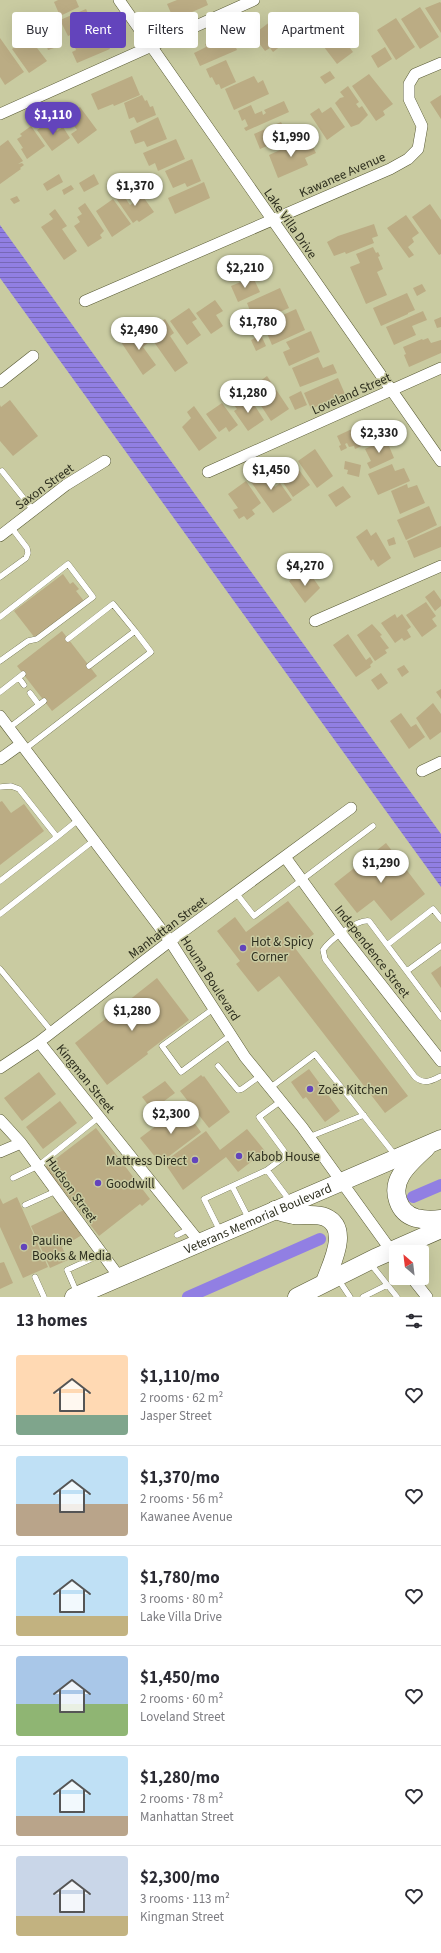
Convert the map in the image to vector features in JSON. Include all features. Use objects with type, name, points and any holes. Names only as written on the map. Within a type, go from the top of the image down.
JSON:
[{"type":"main road","name":"Veterans Memorial Boulevard","points":[[76,1296],[120,1278],[146,1263],[201,1244],[339,1181],[436,1141]]},
{"type":"main road","points":[[436,1141],[400,1176],[396,1191],[399,1204],[408,1215],[424,1220],[441,1228]]},
{"type":"main road","points":[[283,1207],[295,1215],[308,1214],[326,1217],[333,1224],[338,1234],[338,1244],[331,1280]]},
{"type":"main road","points":[[410,1245],[441,1228]]},
{"type":"main road","points":[[297,1297],[368,1262],[389,1256]]},
{"type":"street","name":"Lake Villa Drive","points":[[119,0],[134,21]]},
{"type":"street","points":[[198,25],[254,0]]},
{"type":"street","points":[[0,114],[148,48]]},
{"type":"street","name":"Lake Villa Drive","points":[[153,48],[441,461]]},
{"type":"street","name":"Kawanee Avenue","points":[[84,301],[390,169],[408,159],[418,149],[422,126],[409,98],[409,84],[415,74],[441,63]]},
{"type":"street","points":[[0,382],[32,356]]},
{"type":"street","name":"Loveland Street","points":[[208,472],[441,368]]},
{"type":"street","name":"Saxon Street","points":[[0,536],[66,485],[105,460]]},
{"type":"street","points":[[315,621],[441,566]]},
{"type":"street","name":"Houma Boulevard","points":[[0,716],[170,941],[245,1057],[309,1137],[339,1181],[389,1247]]},
{"type":"street","points":[[0,759],[23,746]]},
{"type":"street","points":[[422,771],[441,762]]},
{"type":"street","name":"Manhattan Street","points":[[0,1068],[39,1042],[170,941],[351,808]]},
{"type":"street","name":"Independence Street","points":[[285,857],[341,934],[441,1061]]},
{"type":"street","name":"Kingman Street","points":[[39,1042],[201,1244]]},
{"type":"street","name":"Hudson Street","points":[[0,1120],[21,1143],[120,1278]]},
{"type":"street","points":[[0,1152],[21,1143]]},
{"type":"street","points":[[418,1285],[427,1297]]},
{"type":"lane","points":[[2,471],[34,510]]},
{"type":"lane","points":[[0,577],[26,558],[28,553],[27,548],[11,527]]},
{"type":"lane","points":[[0,617],[68,564],[93,597],[37,640],[28,641],[0,661]]},
{"type":"lane","points":[[23,746],[151,652],[113,604],[68,639]]},
{"type":"lane","points":[[89,666],[135,631]]},
{"type":"lane","points":[[0,692],[21,676],[24,685]]},
{"type":"lane","points":[[30,693],[39,705]]},
{"type":"lane","points":[[9,728],[44,701]]},
{"type":"lane","points":[[0,787],[11,786],[19,789],[56,837]]},
{"type":"lane","points":[[0,880],[78,820]]},
{"type":"lane","points":[[236,893],[254,916],[373,826]]},
{"type":"lane","points":[[0,914],[93,841]]},
{"type":"lane","points":[[387,945],[433,909],[441,919]]},
{"type":"lane","points":[[441,1017],[369,921],[363,920],[356,923],[322,950],[325,959],[415,1077],[420,1082],[426,1083],[441,1076]]},
{"type":"lane","points":[[407,971],[441,946]]},
{"type":"lane","points":[[0,969],[52,1032]]},
{"type":"lane","points":[[213,1009],[162,1046],[181,1072],[231,1035]]},
{"type":"lane","points":[[270,1088],[315,1054],[396,1157]]},
{"type":"lane","points":[[218,1066],[238,1090],[242,1089],[260,1076]]},
{"type":"lane","points":[[222,1234],[204,1200],[267,1170],[287,1155],[259,1117],[281,1101]]},
{"type":"lane","points":[[309,1137],[364,1115]]},
{"type":"lane","points":[[13,1178],[38,1166],[99,1117]]},
{"type":"lane","points":[[267,1170],[283,1207]]},
{"type":"lane","points":[[232,1186],[250,1221]]},
{"type":"lane","points":[[25,1205],[56,1191]]},
{"type":"lane","points":[[177,1235],[189,1229]]},
{"type":"lane","points":[[76,1296],[67,1270],[102,1254]]},
{"type":"lane","points":[[368,1262],[396,1297]]},
{"type":"lane","points":[[35,1277],[44,1297]]},
{"type":"lane","points":[[331,1280],[350,1297]]},
{"type":"lane","points":[[363,1297],[387,1285]]},
{"type":"shaded area","points":[[0,225],[441,834],[441,887],[0,278]]},
{"type":"building","points":[[58,0],[76,0],[79,7],[62,15],[62,12],[58,12],[54,2]]},
{"type":"building","points":[[177,0],[206,0],[208,5],[192,12],[170,12],[167,4]]},
{"type":"building","points":[[440,2],[441,3],[441,33],[425,8]]},
{"type":"building","points":[[420,7],[439,37],[420,49],[401,19]]},
{"type":"building","points":[[86,9],[87,12],[79,12]]},
{"type":"building","points":[[70,16],[70,35],[68,36],[62,24],[62,19]]},
{"type":"building","points":[[396,18],[415,47],[396,60],[377,30]]},
{"type":"building","points":[[268,23],[268,48],[270,48],[265,51],[260,44],[260,29]]},
{"type":"building","points":[[0,38],[24,72],[5,85],[0,77]]},
{"type":"building","points":[[206,47],[236,48],[237,50],[200,66],[194,53]]},
{"type":"building","points":[[385,47],[392,59],[378,68],[371,56]]},
{"type":"building","points":[[37,48],[47,61],[29,73],[12,49]]},
{"type":"building","points":[[75,48],[110,49],[77,63],[72,52],[76,50]]},
{"type":"building","points":[[270,48],[278,48],[273,52]]},
{"type":"building","points":[[325,48],[350,48],[353,52],[337,64]]},
{"type":"building","points":[[226,60],[236,82],[221,89],[219,84],[216,85],[212,77],[210,78],[206,69]]},
{"type":"building","points":[[330,71],[335,78],[325,84],[320,77]]},
{"type":"building","points":[[369,74],[393,104],[383,111],[385,115],[376,121],[352,86]]},
{"type":"building","points":[[132,76],[140,95],[114,106],[113,104],[98,110],[91,94]]},
{"type":"building","points":[[254,76],[258,83],[263,80],[269,94],[234,110],[225,89]]},
{"type":"building","points":[[348,86],[359,102],[356,104],[359,108],[362,106],[368,115],[359,124],[351,127],[335,103],[340,98],[344,97],[340,92]]},
{"type":"building","points":[[142,95],[145,101],[147,100],[150,107],[153,106],[156,115],[137,123],[134,117],[129,119],[124,103]]},
{"type":"building","points":[[441,95],[441,119],[430,102]]},
{"type":"building","points":[[284,101],[289,112],[246,131],[244,128],[248,126],[245,119],[242,121],[238,111],[251,105],[255,114],[262,111],[263,115],[266,113],[264,110]]},
{"type":"building","points":[[80,107],[97,130],[78,144],[71,134],[77,130],[67,116]]},
{"type":"building","points":[[331,107],[345,127],[327,140],[310,114],[319,108],[322,113]]},
{"type":"building","points":[[158,117],[167,139],[147,147],[144,141],[135,144],[130,131]]},
{"type":"building","points":[[50,121],[57,131],[63,127],[70,138],[52,151],[37,130]]},
{"type":"building","points":[[281,122],[283,126],[287,125],[295,140],[283,145],[281,140],[260,149],[254,134]]},
{"type":"building","points":[[31,126],[45,146],[27,159],[21,149],[23,148],[17,139],[22,136],[20,134]]},
{"type":"building","points":[[176,139],[185,159],[158,171],[155,163],[149,166],[143,153]]},
{"type":"building","points":[[8,140],[23,161],[18,164],[22,163],[24,165],[20,168],[21,169],[0,184],[0,146]]},
{"type":"building","points":[[310,141],[316,153],[305,158],[308,165],[278,178],[269,155],[298,142],[299,146]]},
{"type":"building","points":[[192,159],[201,181],[187,187],[185,183],[173,188],[165,171]]},
{"type":"building","points":[[59,174],[63,182],[47,191],[43,184]]},
{"type":"building","points":[[94,174],[99,184],[84,192],[79,183]]},
{"type":"building","points":[[204,182],[210,198],[175,214],[168,198]]},
{"type":"building","points":[[71,185],[74,189],[64,195],[62,190]]},
{"type":"building","points":[[139,191],[154,212],[139,222],[137,220],[133,223],[115,197],[121,192],[130,205],[133,203],[132,197]]},
{"type":"building","points":[[17,196],[20,201],[14,204],[10,199]]},
{"type":"building","points":[[113,199],[131,224],[112,237],[96,211]]},
{"type":"building","points":[[85,203],[104,231],[100,235],[102,238],[88,247],[74,226],[80,222],[77,217],[82,214],[78,208]]},
{"type":"building","points":[[430,204],[441,220],[441,254],[439,255],[412,217]]},
{"type":"building","points":[[55,209],[67,226],[62,229],[77,251],[64,260],[41,227],[53,219],[49,214]]},
{"type":"building","points":[[406,215],[419,233],[412,238],[414,242],[408,247],[414,255],[409,258],[387,228]]},
{"type":"building","points":[[374,224],[378,236],[372,238],[374,243],[346,254],[345,252],[334,256],[327,242],[338,236]]},
{"type":"building","points":[[373,247],[376,253],[378,252],[380,256],[378,257],[383,269],[377,272],[387,295],[366,304],[350,267],[360,263],[356,254]]},
{"type":"building","points":[[247,276],[249,278],[253,277],[260,292],[238,302],[231,286],[243,281],[242,278]]},
{"type":"building","points":[[422,284],[426,291],[417,296],[413,288]]},
{"type":"building","points":[[280,288],[289,308],[265,318],[263,314],[253,318],[247,303]]},
{"type":"building","points":[[407,293],[415,310],[381,326],[373,308]]},
{"type":"building","points":[[215,300],[223,311],[216,315],[223,326],[211,334],[196,313]]},
{"type":"building","points":[[189,308],[197,319],[192,322],[201,335],[187,345],[170,321]]},
{"type":"building","points":[[296,309],[305,330],[272,345],[263,324]]},
{"type":"building","points":[[423,311],[427,320],[412,326],[416,335],[394,345],[386,327]]},
{"type":"building","points":[[441,317],[441,327],[437,328],[434,320]]},
{"type":"building","points":[[165,319],[174,333],[170,336],[188,363],[175,372],[147,332]]},
{"type":"building","points":[[140,329],[149,342],[143,347],[156,365],[143,375],[121,342]]},
{"type":"building","points":[[311,331],[320,352],[289,366],[283,352],[290,349],[286,342]]},
{"type":"building","points":[[261,335],[266,346],[256,351],[251,340]]},
{"type":"building","points":[[428,338],[431,343],[441,340],[441,353],[409,367],[404,355],[406,354],[403,347]]},
{"type":"building","points":[[318,357],[323,368],[333,364],[337,373],[300,387],[292,368]]},
{"type":"building","points":[[267,376],[289,409],[271,421],[252,392],[258,389],[255,385]]},
{"type":"building","points":[[338,378],[345,394],[311,409],[304,393]]},
{"type":"building","points":[[301,391],[307,405],[295,410],[289,397]]},
{"type":"building","points":[[244,399],[247,403],[251,400],[264,420],[248,431],[234,411],[237,409],[234,405]]},
{"type":"building","points":[[10,400],[38,436],[13,456],[0,441],[0,405],[1,407]]},
{"type":"building","points":[[222,403],[238,425],[229,432],[226,427],[219,432],[206,414]]},
{"type":"building","points":[[194,406],[217,438],[199,451],[182,427],[191,418],[187,412]]},
{"type":"building","points":[[371,420],[373,426],[377,425],[382,437],[355,449],[354,446],[349,447],[347,443],[345,444],[347,448],[341,451],[339,446],[341,445],[337,436]]},
{"type":"building","points":[[386,439],[394,458],[370,469],[367,463],[371,461],[365,449]]},
{"type":"building","points":[[315,449],[333,476],[317,488],[298,461]]},
{"type":"building","points":[[291,459],[310,485],[293,497],[275,471]]},
{"type":"building","points":[[345,461],[361,465],[359,477],[347,474],[348,470],[344,469]]},
{"type":"building","points":[[392,464],[395,471],[404,468],[410,481],[378,495],[368,474]]},
{"type":"building","points":[[269,469],[278,481],[273,484],[275,487],[280,483],[292,500],[273,513],[251,482]]},
{"type":"building","points":[[246,481],[261,503],[252,510],[255,514],[247,520],[244,516],[239,519],[233,510],[238,508],[228,494]]},
{"type":"building","points":[[407,484],[408,488],[417,485],[425,503],[400,514],[391,491]]},
{"type":"building","points":[[343,486],[351,497],[336,507],[328,495]]},
{"type":"building","points":[[429,506],[437,525],[406,540],[397,520]]},
{"type":"building","points":[[441,526],[441,547],[414,558],[407,541]]},
{"type":"building","points":[[367,529],[371,536],[376,532],[391,558],[378,567],[373,559],[371,561],[356,537]]},
{"type":"building","points":[[394,537],[396,544],[389,546],[387,540]]},
{"type":"building","points":[[300,573],[304,579],[311,575],[320,588],[305,603],[289,581]]},
{"type":"building","points":[[63,574],[70,584],[73,582],[79,589],[76,591],[84,601],[35,638],[14,611]]},
{"type":"building","points":[[434,590],[441,600],[441,606],[435,611],[425,597]]},
{"type":"building","points":[[426,602],[436,616],[432,619],[437,626],[422,637],[406,615]]},
{"type":"building","points":[[395,614],[397,618],[402,614],[411,627],[407,630],[411,637],[404,641],[402,638],[395,643],[381,623]]},
{"type":"building","points":[[372,624],[382,635],[380,636],[389,648],[385,650],[387,653],[375,661],[357,635]]},
{"type":"building","points":[[62,631],[97,676],[52,711],[17,666]]},
{"type":"building","points":[[348,634],[366,660],[370,657],[373,662],[370,665],[371,667],[356,677],[333,645]]},
{"type":"building","points":[[404,665],[409,672],[402,677],[397,669]]},
{"type":"building","points":[[381,673],[388,683],[378,690],[371,680]]},
{"type":"building","points":[[441,689],[441,699],[436,692]]},
{"type":"building","points":[[433,703],[441,714],[441,732],[430,740],[416,718]]},
{"type":"building","points":[[401,713],[411,727],[416,724],[425,737],[409,749],[390,721]]},
{"type":"building","points":[[2,801],[11,813],[24,804],[44,831],[0,865],[0,802]]},
{"type":"building","points":[[386,843],[425,894],[391,921],[374,900],[357,913],[334,884]]},
{"type":"building","points":[[288,901],[314,934],[295,948],[408,1096],[385,1113],[279,976],[258,992],[236,964],[240,961],[217,931],[235,917],[246,932]]},
{"type":"building","points":[[441,966],[441,988],[431,973]]},
{"type":"building","points":[[157,978],[189,1020],[107,1085],[75,1043]]},
{"type":"building","name":"Zoës Kitchen","points":[[309,1069],[340,1111],[325,1122],[306,1097],[303,1099],[291,1082]]},
{"type":"building","points":[[39,1072],[56,1094],[22,1121],[4,1098]]},
{"type":"building","points":[[201,1075],[203,1077],[204,1076],[230,1112],[209,1128],[180,1091]]},
{"type":"building","points":[[165,1081],[175,1093],[152,1110],[142,1097]]},
{"type":"building","points":[[60,1101],[77,1123],[43,1149],[26,1127]]},
{"type":"building","points":[[182,1106],[201,1132],[160,1163],[140,1138]]},
{"type":"building","name":"Goodwill","points":[[96,1128],[150,1199],[142,1206],[140,1204],[99,1236],[45,1167]]},
{"type":"building","name":"Mattress Direct","points":[[247,1129],[265,1151],[238,1172],[226,1157],[183,1190],[164,1162],[206,1131],[220,1150]]},
{"type":"building","name":"Pauline Books & Media","points":[[17,1197],[48,1267],[23,1278],[0,1227],[0,1198],[3,1204]]},
{"type":"building","points":[[64,1210],[82,1235],[62,1247],[68,1260],[50,1268],[31,1226]]},
{"type":"building","points":[[4,1262],[13,1283],[0,1289],[0,1263]]},
{"type":"waterway","points":[[413,1197],[441,1185]]},
{"type":"waterway","points":[[188,1297],[320,1239]]},
{"type":"place","name":"Hot & Spicy Corner","points":[[243,948]]},
{"type":"place","name":"Zoës Kitchen","points":[[310,1089]]},
{"type":"place","name":"Kabob House","points":[[239,1156]]},
{"type":"place","name":"Mattress Direct","points":[[195,1160]]},
{"type":"place","name":"Goodwill","points":[[98,1183]]},
{"type":"place","name":"Pauline Books & Media","points":[[24,1247]]}]
